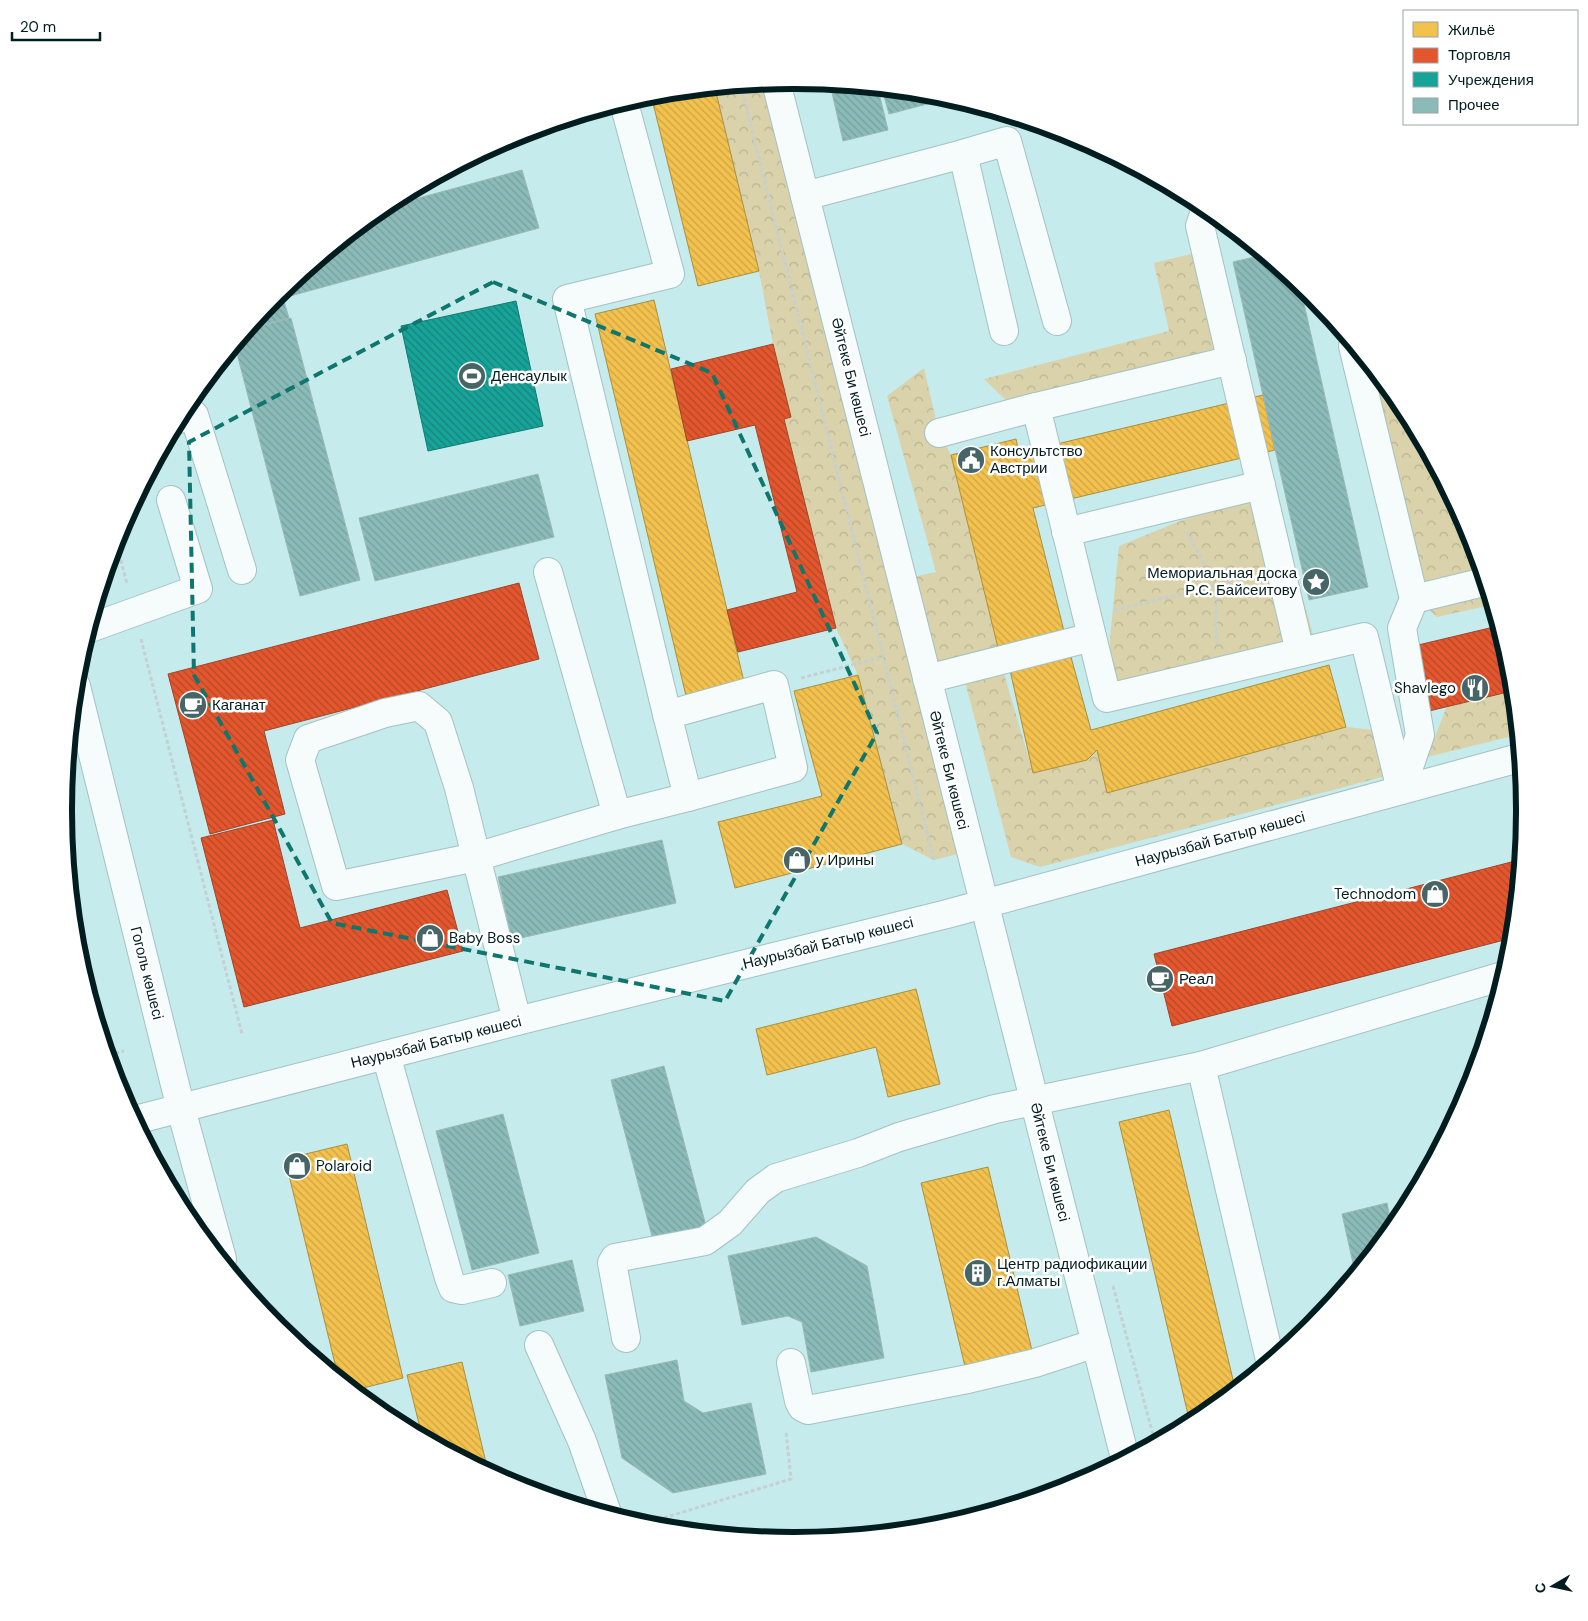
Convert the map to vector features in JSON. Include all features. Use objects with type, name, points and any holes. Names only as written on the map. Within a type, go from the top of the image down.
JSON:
[{"type":"main road","name":"Әйтеке Би көшесі","points":[[778,90],[1124,1452]]},
{"type":"main road","points":[[626,110],[670,274],[567,299],[688,798]]},
{"type":"main road","points":[[805,196],[1007,141],[1057,321]]},
{"type":"main road","points":[[963,154],[1004,331]]},
{"type":"main road","points":[[1203,217],[1200,226],[1300,652]]},
{"type":"main road","points":[[1356,359],[1414,599],[1402,628],[1420,735],[1401,790]]},
{"type":"main road","points":[[939,433],[1036,407],[1232,360]]},
{"type":"main road","points":[[1036,407],[1107,698],[1364,638],[1401,790]]},
{"type":"main road","points":[[190,416],[194,415],[242,570]]},
{"type":"main road","points":[[1066,532],[1261,485]]},
{"type":"main road","points":[[97,626],[198,589],[171,500]]},
{"type":"main road","points":[[548,572],[617,815]]},
{"type":"main road","points":[[1414,599],[1478,583]]},
{"type":"main road","points":[[927,679],[1089,627]]},
{"type":"main road","points":[[516,1021],[476,857],[458,788],[438,722],[419,706],[385,712],[308,739],[300,760],[336,886],[476,857],[617,815],[688,798],[793,768],[774,685],[667,715]]},
{"type":"main road","name":"Гоголь көшесі","points":[[81,705],[181,1109],[218,1244]]},
{"type":"main road","name":"Наурызбай Батыр көшесі","points":[[142,1119],[516,1021],[983,904],[1514,759]]},
{"type":"main road","points":[[626,1338],[612,1263],[615,1258],[705,1241],[730,1223],[758,1191],[776,1178],[979,1114],[1201,1066],[1495,978]]},
{"type":"main road","points":[[386,1055],[453,1288],[462,1290],[492,1283]]},
{"type":"main road","points":[[1201,1066],[1269,1354]]},
{"type":"main road","points":[[791,1362],[799,1401],[802,1407],[808,1410],[968,1379],[1034,1363],[1096,1343]]},
{"type":"main road","points":[[539,1345],[582,1441],[605,1506]]},
{"type":"path","points":[[742,91],[934,860]]},
{"type":"path","points":[[1174,506],[1216,586],[1216,672]]},
{"type":"path","points":[[120,555],[242,1034]]},
{"type":"path","points":[[1089,627],[1216,586],[1281,571]]},
{"type":"path","points":[[774,685],[883,657]]},
{"type":"path","points":[[115,1053],[124,1051]]},
{"type":"path","points":[[659,1519],[791,1478],[784,1412],[802,1407]]},
{"type":"highlighted area","points":[[493,282],[712,373],[877,733],[725,1001],[332,923],[194,675],[189,442]]},
{"type":"green space","points":[[778,90],[970,851],[934,860],[902,844],[858,675],[836,628],[784,419],[791,416],[773,344],[759,271],[716,94]]},
{"type":"green space","points":[[1195,253],[1219,352],[1013,407],[984,379],[1169,331],[1154,263]]},
{"type":"green space","points":[[1340,340],[1366,371],[1394,410],[1419,450],[1461,534],[1485,606],[1437,617],[1400,583]]},
{"type":"green space","points":[[924,368],[939,433],[951,455],[999,652],[937,667],[914,577],[936,572],[887,396]]},
{"type":"green space","points":[[1271,484],[1314,638],[1127,689],[1111,680],[1110,638],[1119,546]]},
{"type":"green space","points":[[1002,667],[1033,773],[1086,760],[1097,750],[1108,793],[1346,727],[1374,730],[1386,776],[1040,867],[1011,857],[964,678]]},
{"type":"green space","points":[[1505,693],[1511,736],[1427,757],[1447,706]]},
{"type":"building: Жильё","points":[[716,94],[759,271],[698,286],[653,103]]},
{"type":"building: Жильё","points":[[654,300],[745,686],[687,700],[595,314]]},
{"type":"building: Жильё","points":[[1263,395],[1275,450],[1033,508],[1065,635],[999,652],[951,455],[1016,439],[1019,453]]},
{"type":"building: Жильё","points":[[1065,635],[1091,730],[1329,665],[1346,727],[1107,793],[1097,750],[1087,760],[1033,773],[1010,670]]},
{"type":"building: Жильё","points":[[858,675],[902,844],[735,888],[718,822],[822,796],[794,691]]},
{"type":"building: Жильё","points":[[916,989],[940,1084],[888,1097],[876,1047],[767,1075],[756,1029]]},
{"type":"building: Жильё","points":[[1169,1110],[1234,1382],[1188,1414],[1119,1122]]},
{"type":"building: Жильё","points":[[347,1144],[403,1378],[362,1388],[336,1368],[285,1159]]},
{"type":"building: Жильё","name":"Центр радиофикации г.Алматы","points":[[988,1167],[1035,1363],[968,1379],[921,1183]]},
{"type":"building: Жильё","points":[[462,1362],[486,1463],[420,1427],[407,1375]]},
{"type":"building: Торговля","points":[[773,344],[791,417],[784,419],[836,628],[738,652],[727,610],[797,592],[755,425],[687,441],[671,369]]},
{"type":"building: Торговля","points":[[519,583],[539,659],[264,731],[285,814],[210,834],[168,674]]},
{"type":"building: Торговля","points":[[1492,627],[1505,693],[1429,711],[1414,646]]},
{"type":"building: Торговля","points":[[273,820],[300,928],[447,890],[463,951],[244,1007],[201,838]]},
{"type":"building: Торговля","points":[[1514,861],[1504,940],[1172,1026],[1154,954]]},
{"type":"building: Учреждения","name":"Денсаулык","points":[[516,301],[543,426],[428,451],[401,326]]},
{"type":"building: Прочее","points":[[832,91],[879,94],[888,130],[843,141]]},
{"type":"building: Прочее","points":[[884,95],[933,103],[889,114]]},
{"type":"building: Прочее","points":[[522,170],[539,228],[287,297],[318,268],[355,238],[410,200]]},
{"type":"building: Прочее","points":[[1256,257],[1303,299],[1368,587],[1309,600],[1233,262]]},
{"type":"building: Прочее","points":[[284,300],[289,318],[261,325]]},
{"type":"building: Прочее","points":[[291,318],[360,580],[300,596],[237,353],[260,326]]},
{"type":"building: Прочее","points":[[538,474],[554,537],[375,581],[359,518]]},
{"type":"building: Прочее","points":[[662,840],[676,903],[512,940],[498,877]]},
{"type":"building: Прочее","points":[[664,1066],[707,1230],[654,1244],[611,1080]]},
{"type":"building: Прочее","points":[[503,1114],[539,1253],[472,1270],[436,1131]]},
{"type":"building: Прочее","points":[[1387,1203],[1390,1217],[1353,1265],[1342,1214]]},
{"type":"building: Прочее","points":[[816,1237],[867,1266],[884,1358],[811,1372],[802,1322],[788,1316],[742,1325],[728,1256]]},
{"type":"building: Прочее","points":[[572,1260],[584,1311],[520,1326],[508,1275]]},
{"type":"building: Прочее","points":[[677,1360],[684,1401],[703,1413],[751,1403],[766,1474],[673,1493],[622,1458],[605,1375]]},
{"type":"place","name":"Денсаулык","points":[[472,376]]},
{"type":"place","name":"Консультство Австрии","points":[[971,460]]},
{"type":"place","name":"Мемориальная доска Р.С. Байсеитову","points":[[1316,582]]},
{"type":"place","name":"Shavlego","points":[[1475,688]]},
{"type":"place","name":"Каганат","points":[[193,705]]},
{"type":"place","name":"у Ирины","points":[[797,860]]},
{"type":"place","name":"Technodom","points":[[1435,894]]},
{"type":"place","name":"Baby Boss","points":[[430,938]]},
{"type":"place","name":"Реал","points":[[1160,979]]},
{"type":"place","name":"Polaroid","points":[[297,1166]]},
{"type":"place","name":"Центр радиофикации г.Алматы","points":[[978,1273]]}]
